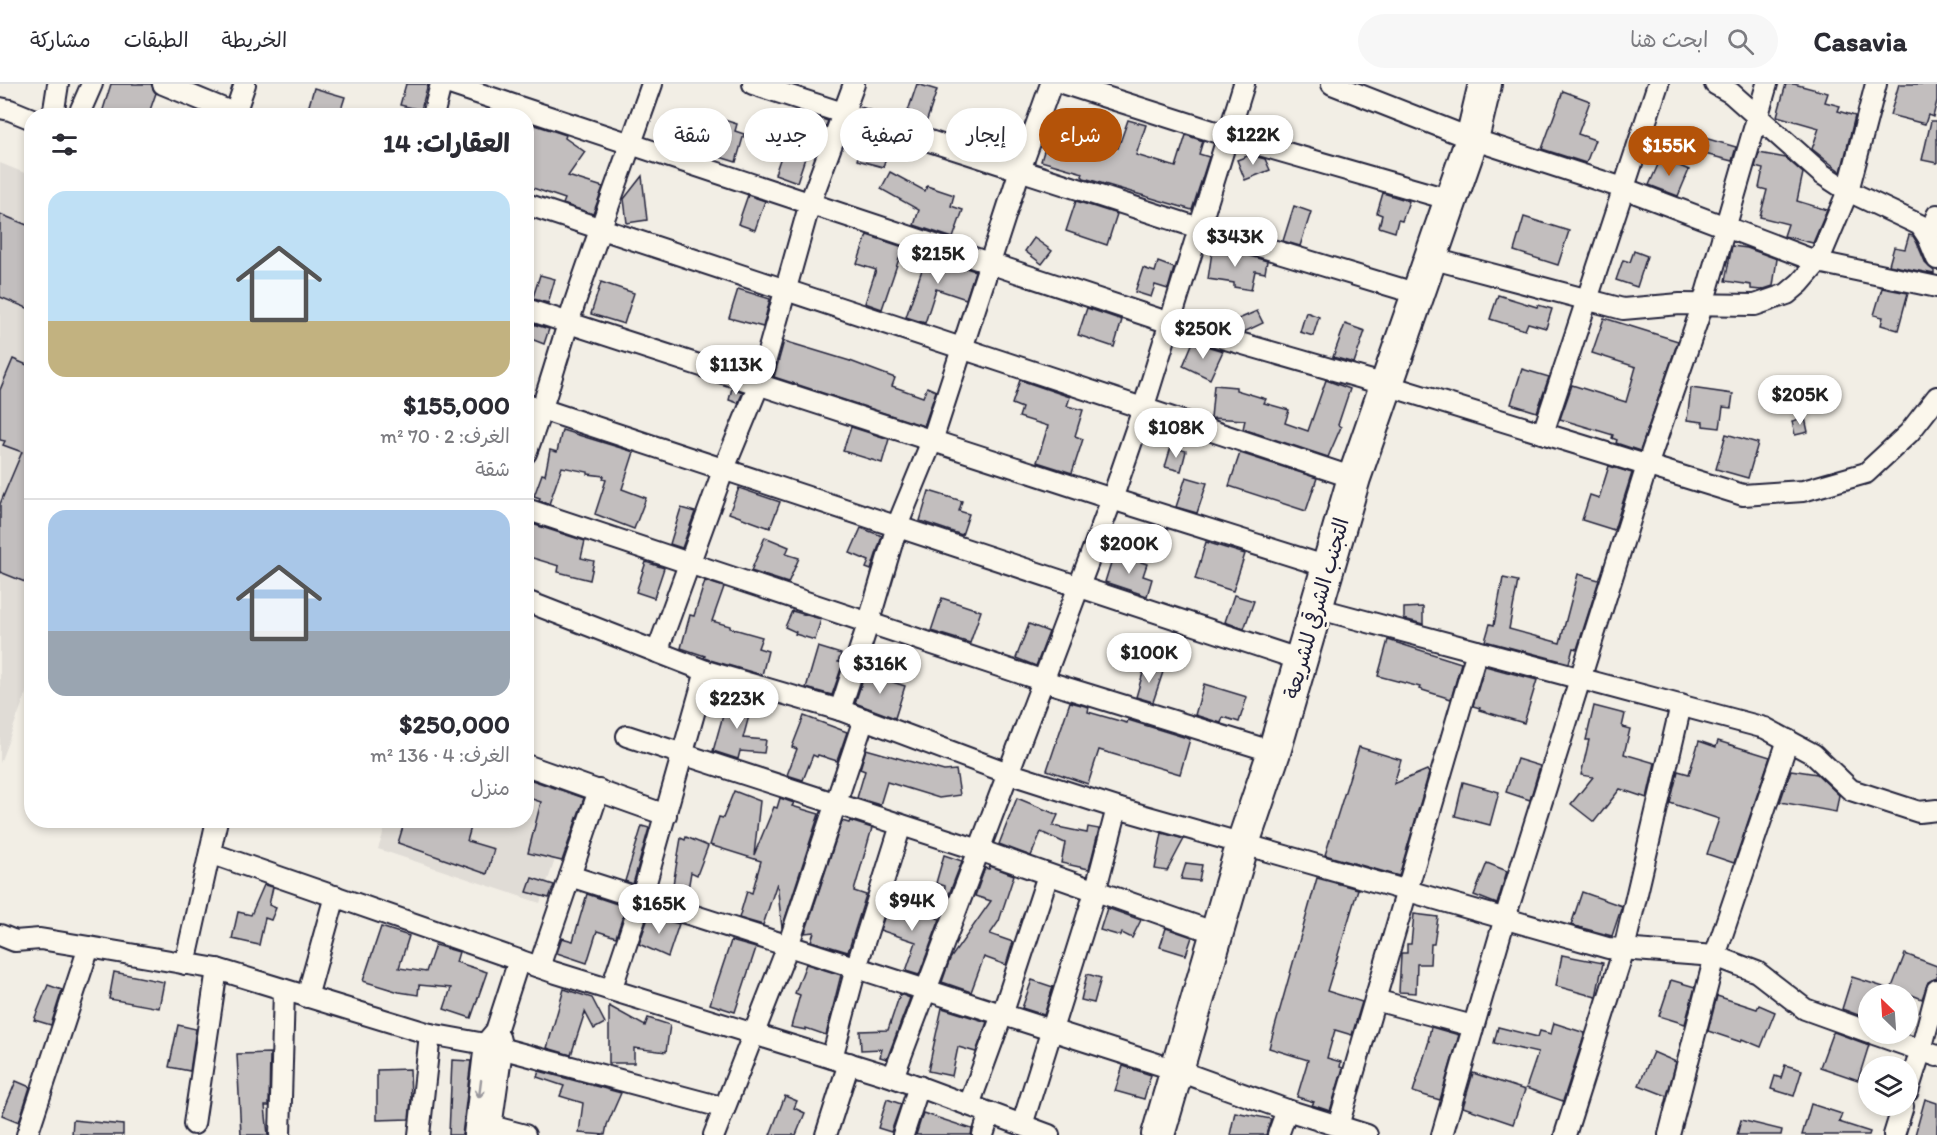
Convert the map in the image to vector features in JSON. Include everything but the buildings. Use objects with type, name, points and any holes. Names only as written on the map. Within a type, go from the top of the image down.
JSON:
[{"type":"main road","name":"التجنب الشرقي للشريعة","points":[[1158,1135],[1216,933],[1274,752],[1354,478],[1472,139],[1485,84]]},
{"type":"street","points":[[54,108],[58,84]]},
{"type":"street","points":[[82,108],[92,84]]},
{"type":"street","points":[[163,84],[220,108]]},
{"type":"street","points":[[238,108],[245,84]]},
{"type":"street","points":[[435,108],[441,84]]},
{"type":"street","points":[[450,84],[522,108]]},
{"type":"street","points":[[652,84],[568,322],[535,407],[723,471],[897,526],[1301,660]]},
{"type":"street","points":[[753,84],[840,112]]},
{"type":"street","points":[[846,108],[854,84]]},
{"type":"street","points":[[840,710],[897,526],[932,441],[1020,170],[1051,84]]},
{"type":"street","points":[[1065,84],[1228,136],[1450,200]]},
{"type":"street","points":[[893,1077],[1112,499],[1143,409],[1244,84]]},
{"type":"street","points":[[1332,84],[1472,139],[1623,188],[1818,262],[1937,287]]},
{"type":"street","points":[[1543,434],[1658,84]]},
{"type":"street","points":[[1714,84],[1731,93],[1822,174],[1848,191],[1920,225],[1928,237],[1937,260]]},
{"type":"street","points":[[1442,1135],[1505,918],[1647,465],[1703,304],[1767,84]]},
{"type":"street","points":[[1430,258],[1623,309],[1680,304],[1755,305],[1787,294],[1818,262],[1848,191],[1876,84]]},
{"type":"street","points":[[0,108],[24,116]]},
{"type":"street","points":[[534,112],[1170,323],[1386,385],[1743,495],[1803,491],[1866,473],[1909,433],[1937,398]]},
{"type":"street","points":[[657,652],[723,471],[759,384],[810,203],[840,124]]},
{"type":"street","points":[[934,142],[1199,228],[1418,294]]},
{"type":"street","points":[[534,207],[1354,478]]},
{"type":"street","points":[[1928,237],[1937,215]]},
{"type":"street","points":[[534,311],[1328,567]]},
{"type":"street","points":[[534,512],[1044,681],[1274,752]]},
{"type":"street","points":[[534,604],[706,671],[840,710],[1008,773],[1117,808],[1608,948],[1715,956],[1757,972],[1805,1009],[1858,1028]]},
{"type":"street","points":[[1316,608],[1765,728],[1814,754],[1851,790],[1919,812],[1937,810]]},
{"type":"street","points":[[1338,1126],[1477,651]]},
{"type":"street","points":[[610,990],[641,900],[706,671]]},
{"type":"street","points":[[1565,1135],[1624,949],[1680,705]]},
{"type":"street","points":[[714,1135],[788,946],[864,719]]},
{"type":"street","points":[[627,735],[979,850],[1216,933]]},
{"type":"street","points":[[1669,1135],[1715,956],[1788,740]]},
{"type":"street","points":[[534,768],[666,815]]},
{"type":"street","points":[[539,967],[599,790]]},
{"type":"street","points":[[1022,1125],[1095,892],[1117,808]]},
{"type":"street","points":[[826,1135],[856,968],[901,825]]},
{"type":"street","points":[[185,964],[215,828]]},
{"type":"street","points":[[210,853],[539,967],[893,1077],[1049,1135]]},
{"type":"street","points":[[969,1105],[1002,1015],[1047,875]]},
{"type":"street","points":[[570,876],[1176,1070],[1365,1135]]},
{"type":"street","points":[[307,997],[335,896]]},
{"type":"street","points":[[0,935],[15,941],[40,939],[217,969],[430,1034],[494,1041],[725,1108]]},
{"type":"street","points":[[27,1135],[89,947]]},
{"type":"street","points":[[519,960],[494,1041],[485,1132],[525,1135]]},
{"type":"street","points":[[194,1124],[217,969]]},
{"type":"street","points":[[280,1135],[284,990]]},
{"type":"street","points":[[1918,1073],[1929,1053],[1937,990]]},
{"type":"street","points":[[1375,1000],[1473,1026]]},
{"type":"street","points":[[419,1135],[430,1034]]},
{"type":"street","points":[[1903,1044],[1929,1053]]},
{"type":"street","points":[[903,1135],[919,1086]]},
{"type":"street","points":[[1278,1135],[1287,1110]]},
{"type":"street","points":[[983,1135],[990,1113]]},
{"type":"street","points":[[1894,1135],[1900,1116]]},
{"type":"shaded area","points":[[0,163],[24,173],[24,699],[0,763]]},
{"type":"shaded area","points":[[534,785],[576,799],[540,903],[378,849],[385,828],[534,828]]}]
